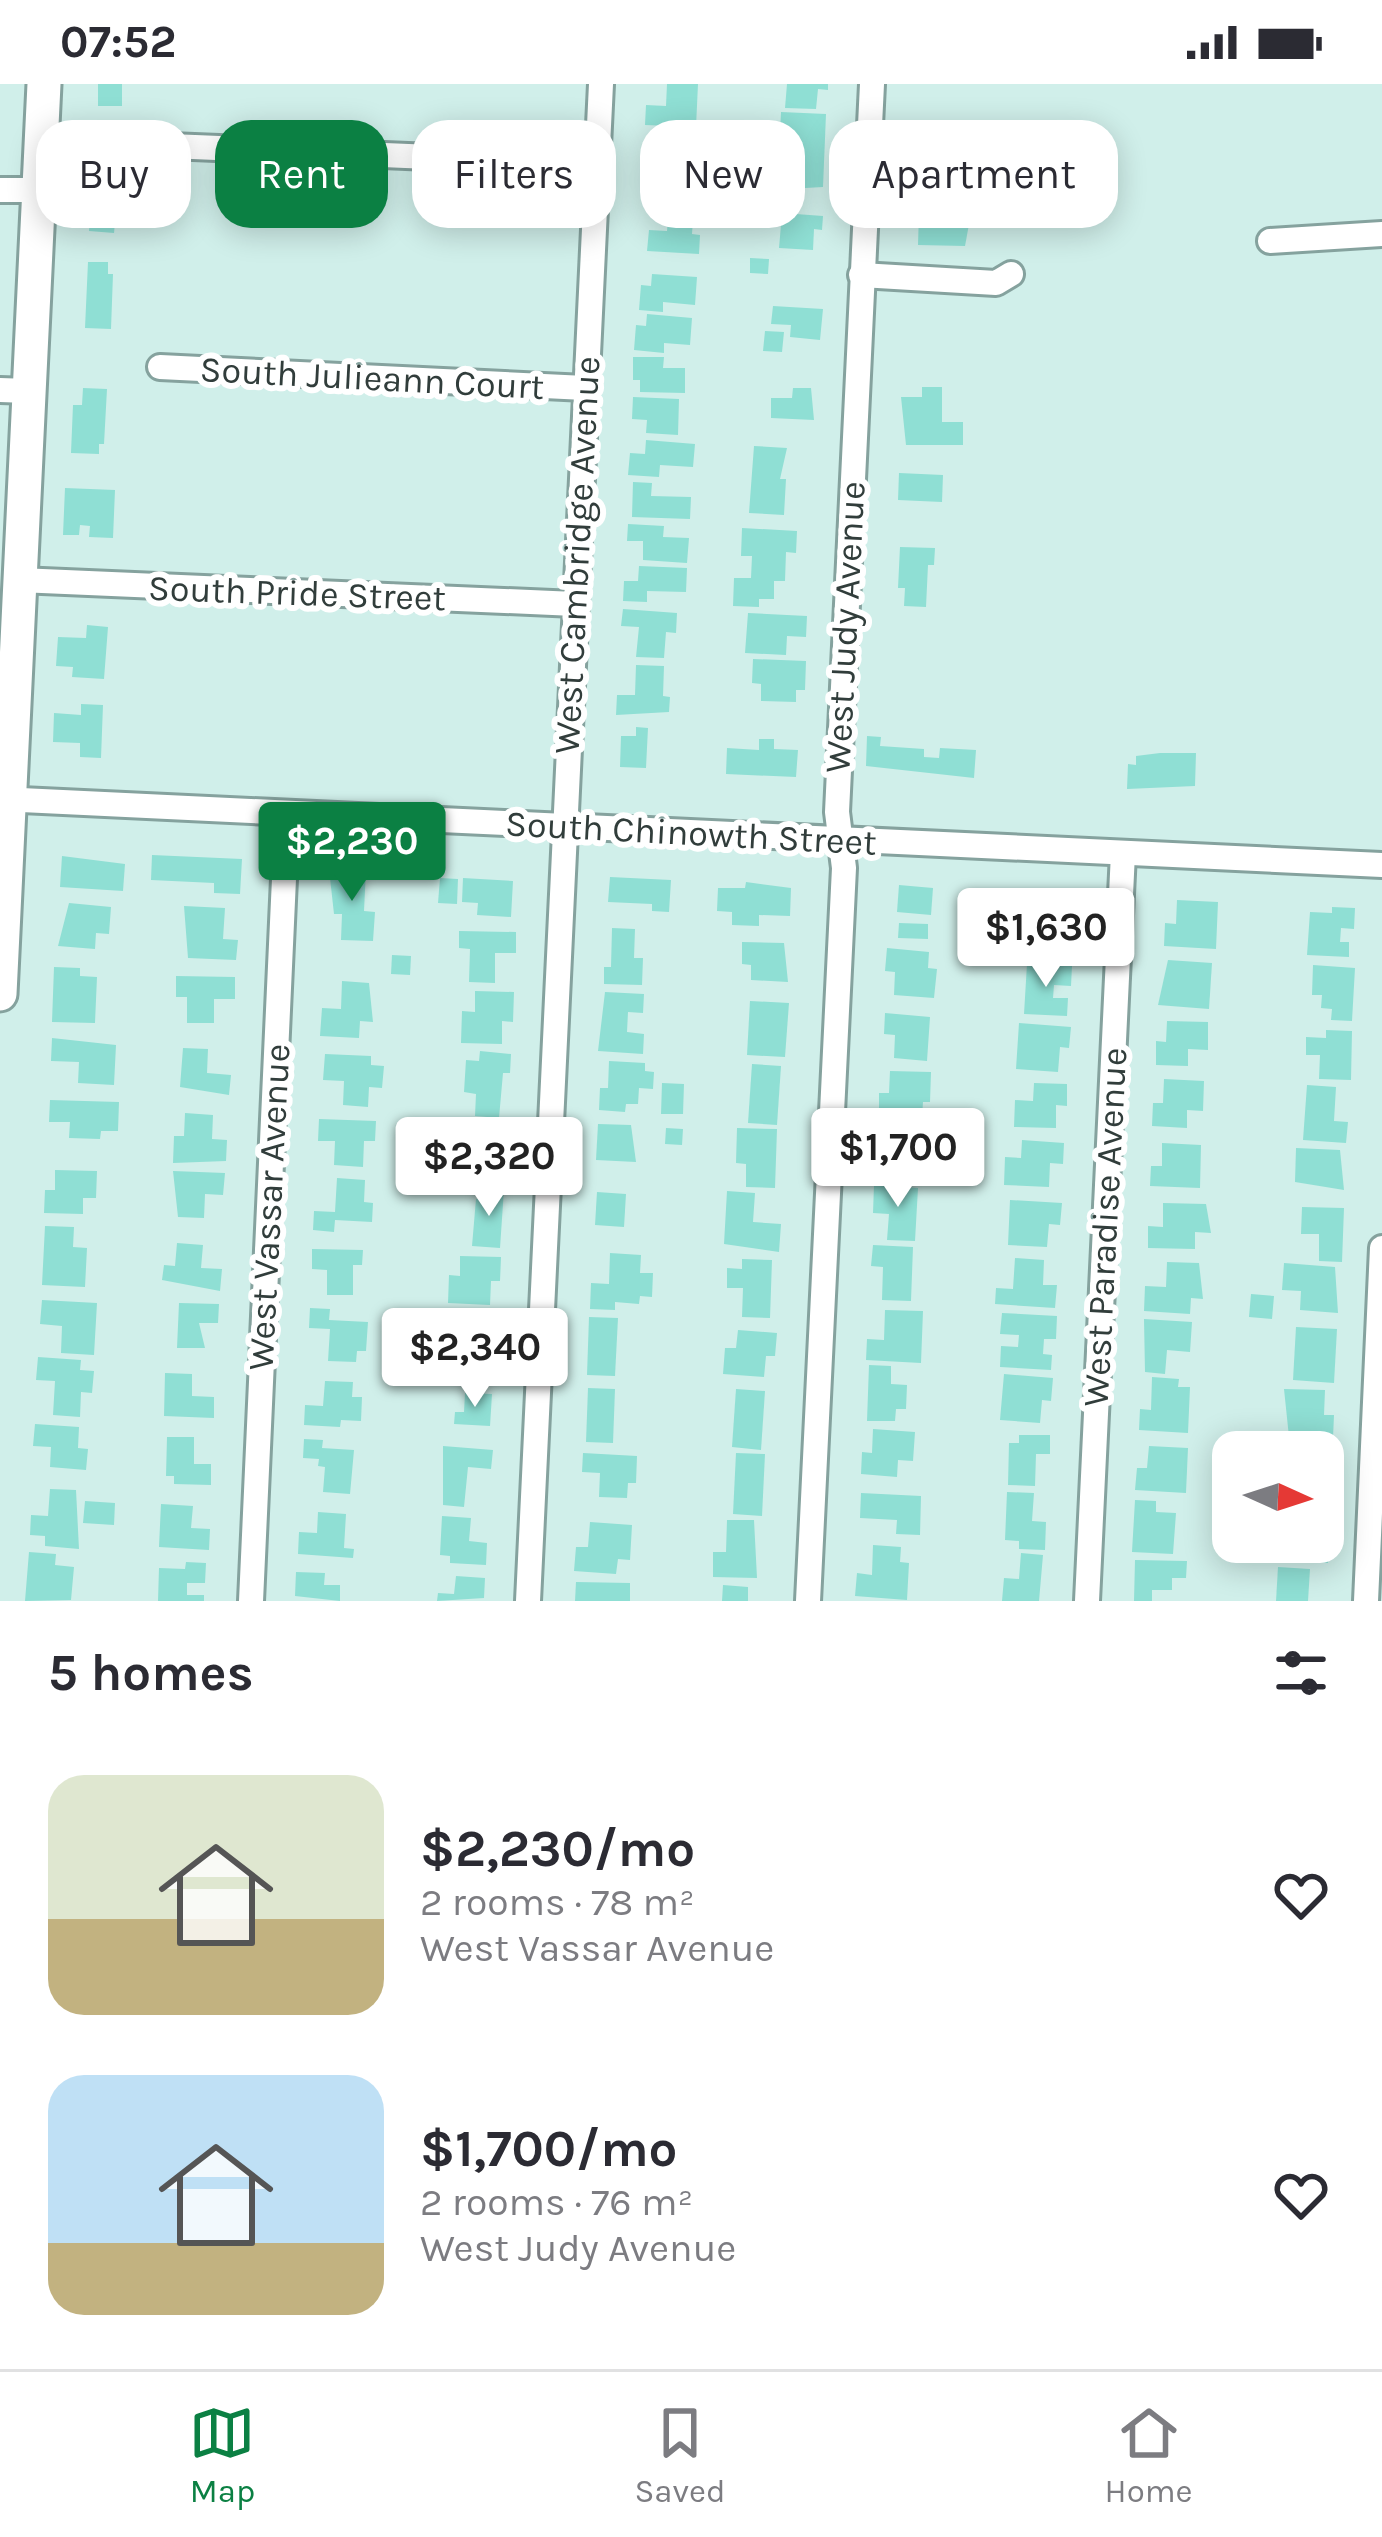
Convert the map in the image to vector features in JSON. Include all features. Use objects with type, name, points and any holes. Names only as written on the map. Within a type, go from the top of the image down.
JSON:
[{"type":"main road","points":[[42,120],[44,84]]},
{"type":"main road","points":[[0,991],[4,799],[19,580],[11,529],[14,390],[36,207]]},
{"type":"street","name":"West Cambridge Avenue","points":[[599,120],[601,84]]},
{"type":"street","name":"West Judy Avenue","points":[[870,120],[872,84]]},
{"type":"street","points":[[191,147],[412,156]]},
{"type":"street","points":[[0,190],[36,190]]},
{"type":"street","name":"West Cambridge Avenue","points":[[528,1601],[593,228]]},
{"type":"street","name":"West Judy Avenue","points":[[808,1601],[844,868],[840,840],[864,228]]},
{"type":"street","points":[[1270,241],[1382,234]]},
{"type":"street","points":[[861,275],[996,283],[1011,274]]},
{"type":"street","name":"South Julieann Court","points":[[160,367],[585,388]]},
{"type":"street","name":"South Pride Street","points":[[19,580],[575,604]]},
{"type":"street","name":"South Chinowth Street","points":[[4,799],[1382,865]]},
{"type":"street","name":"West Vassar Avenue","points":[[251,1601],[287,813]]},
{"type":"street","name":"West Paradise Avenue","points":[[1087,1601],[1123,853]]},
{"type":"street","points":[[1366,1601],[1382,1248]]},
{"type":"building","points":[[98,84],[122,84],[122,106],[98,106]]},
{"type":"building","points":[[667,84],[698,84],[696,120],[645,120],[646,105],[666,106]]},
{"type":"building","points":[[787,84],[828,84],[828,90],[818,89],[816,109],[785,108]]},
{"type":"building","points":[[781,112],[826,114],[823,187],[805,188],[805,120],[781,120]]},
{"type":"building","points":[[805,215],[823,216],[822,230],[814,229],[813,250],[779,248],[781,228],[805,228]]},
{"type":"building","points":[[89,228],[114,228],[114,233]]},
{"type":"building","points":[[692,228],[692,234],[700,235],[699,254],[647,251],[649,230]]},
{"type":"building","points":[[918,228],[968,228],[965,246],[918,245]]},
{"type":"building","points":[[750,258],[769,259],[768,274],[750,273]]},
{"type":"building","points":[[88,262],[108,262],[108,274],[113,274],[111,329],[85,328]]},
{"type":"building","points":[[652,274],[697,277],[695,305],[663,302],[663,312],[639,310],[641,285],[651,286]]},
{"type":"building","points":[[773,306],[823,309],[820,340],[790,337],[791,325],[771,324]]},
{"type":"building","points":[[647,314],[692,318],[690,345],[664,343],[664,353],[634,350],[636,325],[646,326]]},
{"type":"building","points":[[765,331],[784,332],[782,352],[763,351]]},
{"type":"building","points":[[633,357],[664,357],[663,368],[685,368],[685,393],[640,392],[640,380],[633,380]]},
{"type":"building","points":[[922,387],[942,387],[942,422],[963,422],[963,445],[906,445],[901,397],[922,397]]},
{"type":"building","points":[[83,388],[107,389],[104,444],[99,444],[99,454],[71,453],[73,405],[82,405]]},
{"type":"building","points":[[793,388],[811,388],[814,420],[771,418],[771,398],[792,398]]},
{"type":"building","points":[[633,397],[679,399],[678,435],[646,433],[647,420],[632,419]]},
{"type":"building","points":[[646,440],[695,444],[693,467],[660,465],[659,477],[628,475],[630,453],[645,454]]},
{"type":"building","points":[[754,446],[787,448],[780,479],[786,479],[784,515],[749,513]]},
{"type":"building","points":[[899,473],[943,475],[942,502],[898,500]]},
{"type":"building","points":[[633,482],[652,483],[651,496],[691,497],[690,519],[632,517]]},
{"type":"building","points":[[65,488],[115,490],[113,538],[89,537],[90,526],[80,525],[79,535],[63,535]]},
{"type":"building","points":[[628,524],[664,526],[663,537],[689,538],[687,563],[643,560],[643,541],[627,541]]},
{"type":"building","points":[[742,528],[797,531],[796,553],[786,552],[785,581],[774,581],[774,599],[759,599],[759,607],[733,606],[734,578],[751,578],[752,556],[741,556]]},
{"type":"building","points":[[900,547],[935,548],[934,565],[928,565],[926,607],[904,606],[905,588],[898,588]]},
{"type":"building","points":[[639,566],[687,568],[686,592],[647,591],[647,602],[623,601],[624,581],[638,581]]},
{"type":"building","points":[[623,609],[677,613],[676,633],[666,632],[664,658],[636,657],[639,627],[621,626]]},
{"type":"building","points":[[748,613],[807,616],[806,637],[787,636],[786,655],[745,653]]},
{"type":"building","points":[[87,625],[108,627],[104,679],[72,677],[73,667],[56,666],[58,637],[86,638]]},
{"type":"building","points":[[753,659],[806,661],[805,690],[796,690],[796,702],[761,701],[761,684],[752,683]]},
{"type":"building","points":[[636,665],[664,666],[663,696],[670,697],[669,712],[616,715],[617,695],[635,695]]},
{"type":"building","points":[[81,704],[103,705],[101,758],[80,757],[80,743],[53,742],[54,713],[81,715]]},
{"type":"building","points":[[636,727],[648,728],[646,768],[620,767],[621,736],[636,736]]},
{"type":"building","points":[[867,736],[881,737],[880,746],[924,749],[924,757],[939,758],[940,748],[976,750],[974,778],[866,766]]},
{"type":"building","points":[[759,739],[774,739],[774,749],[798,750],[796,777],[726,774],[727,748],[759,750]]},
{"type":"building","points":[[1196,753],[1195,786],[1127,789],[1128,764],[1136,765],[1136,756]]},
{"type":"building","points":[[152,855],[242,859],[240,894],[214,893],[214,883],[151,880]]},
{"type":"building","points":[[62,856],[125,864],[123,891],[60,887]]},
{"type":"building","points":[[329,869],[366,870],[364,911],[375,912],[373,941],[341,940],[342,914],[334,914]]},
{"type":"building","points":[[610,877],[671,880],[669,912],[652,911],[652,904],[608,902]]},
{"type":"building","points":[[440,878],[458,879],[457,904],[438,903]]},
{"type":"building","points":[[463,878],[513,881],[511,917],[477,915],[478,903],[462,902]]},
{"type":"building","points":[[746,882],[791,888],[790,916],[759,915],[759,926],[732,925],[732,912],[717,911],[718,888],[745,888]]},
{"type":"building","points":[[899,885],[933,888],[931,915],[897,912]]},
{"type":"building","points":[[1042,894],[1076,896],[1072,956],[1041,954],[1042,941],[1024,940],[1026,914],[1040,915]]},
{"type":"building","points":[[1177,900],[1218,902],[1216,949],[1164,946],[1165,923],[1176,924]]},
{"type":"building","points":[[69,903],[111,907],[109,934],[96,933],[95,949],[58,946]]},
{"type":"building","points":[[184,906],[225,908],[223,939],[238,940],[236,960],[188,958]]},
{"type":"building","points":[[1332,907],[1355,908],[1354,929],[1341,928],[1340,942],[1349,942],[1349,957],[1307,955],[1310,912],[1332,913]]},
{"type":"building","points":[[899,923],[928,924],[928,939],[898,938]]},
{"type":"building","points":[[612,928],[635,929],[634,958],[643,958],[642,985],[604,984],[604,967],[611,967]]},
{"type":"building","points":[[459,931],[516,932],[516,953],[495,953],[495,983],[469,982],[470,949],[459,948]]},
{"type":"building","points":[[742,942],[784,943],[788,982],[751,980],[751,965],[742,964]]},
{"type":"building","points":[[887,948],[929,952],[928,968],[937,969],[934,998],[894,995],[895,972],[885,971]]},
{"type":"building","points":[[392,955],[411,956],[410,975],[391,974]]},
{"type":"building","points":[[1168,960],[1212,963],[1209,1009],[1158,1005]]},
{"type":"building","points":[[1027,964],[1072,966],[1071,986],[1054,985],[1053,998],[1068,998],[1067,1016],[1024,1014]]},
{"type":"building","points":[[1313,965],[1355,968],[1352,1021],[1331,1020],[1332,1009],[1321,1008],[1322,995],[1312,995]]},
{"type":"building","points":[[54,967],[80,968],[80,976],[97,977],[95,1023],[52,1022]]},
{"type":"building","points":[[176,976],[235,977],[235,999],[214,999],[214,1023],[187,1023],[187,997],[176,997]]},
{"type":"building","points":[[342,981],[369,983],[373,1022],[360,1021],[359,1038],[320,1036],[322,1008],[341,1009]]},
{"type":"building","points":[[475,991],[514,992],[513,1022],[502,1021],[502,1044],[461,1043],[462,1011],[475,1012]]},
{"type":"building","points":[[605,992],[644,994],[643,1013],[628,1012],[627,1032],[644,1034],[643,1054],[598,1051]]},
{"type":"building","points":[[750,1001],[789,1003],[785,1057],[747,1055]]},
{"type":"building","points":[[885,1013],[930,1017],[927,1061],[894,1058],[895,1035],[884,1034]]},
{"type":"building","points":[[1167,1021],[1208,1022],[1208,1050],[1188,1049],[1188,1066],[1156,1065],[1156,1041],[1166,1042]]},
{"type":"building","points":[[1019,1023],[1071,1027],[1069,1048],[1060,1047],[1058,1072],[1016,1069]]},
{"type":"building","points":[[1326,1030],[1352,1031],[1351,1080],[1319,1079],[1320,1055],[1306,1055],[1306,1037],[1326,1038]]},
{"type":"building","points":[[52,1038],[116,1045],[114,1085],[78,1083],[79,1062],[51,1061]]},
{"type":"building","points":[[183,1048],[208,1049],[207,1073],[231,1075],[229,1095],[180,1087]]},
{"type":"building","points":[[480,1051],[511,1054],[510,1073],[503,1073],[499,1118],[475,1116],[476,1094],[464,1092],[466,1060],[479,1061]]},
{"type":"building","points":[[325,1054],[371,1056],[371,1065],[384,1066],[382,1088],[369,1087],[368,1107],[343,1105],[344,1081],[323,1080]]},
{"type":"building","points":[[609,1061],[645,1063],[645,1071],[654,1072],[653,1089],[639,1088],[638,1104],[626,1104],[625,1112],[599,1110],[600,1088],[608,1088]]},
{"type":"building","points":[[752,1064],[781,1066],[777,1125],[748,1123]]},
{"type":"building","points":[[890,1071],[931,1072],[930,1102],[923,1102],[922,1117],[879,1116],[879,1093],[889,1093]]},
{"type":"building","points":[[1164,1079],[1204,1081],[1203,1111],[1187,1110],[1187,1128],[1152,1126],[1153,1103],[1163,1103]]},
{"type":"building","points":[[662,1083],[684,1084],[683,1114],[661,1114]]},
{"type":"building","points":[[1034,1083],[1067,1084],[1067,1106],[1056,1105],[1056,1128],[1014,1127],[1015,1100],[1033,1101]]},
{"type":"building","points":[[1307,1085],[1336,1087],[1334,1121],[1348,1122],[1346,1143],[1303,1140]]},
{"type":"building","points":[[50,1100],[119,1102],[118,1131],[101,1131],[100,1139],[69,1138],[70,1122],[49,1122]]},
{"type":"building","points":[[185,1113],[213,1115],[212,1139],[227,1140],[226,1161],[173,1163],[174,1136],[184,1136]]},
{"type":"building","points":[[319,1119],[376,1121],[375,1141],[364,1141],[363,1167],[334,1165],[335,1141],[318,1141]]},
{"type":"building","points":[[461,1121],[509,1123],[508,1144],[497,1144],[496,1169],[458,1167]]},
{"type":"building","points":[[598,1124],[631,1125],[636,1162],[596,1160]]},
{"type":"building","points":[[889,1127],[927,1129],[926,1174],[877,1173],[877,1150],[888,1150]]},
{"type":"building","points":[[666,1128],[683,1129],[682,1145],[665,1144]]},
{"type":"building","points":[[737,1128],[777,1129],[775,1188],[746,1187],[746,1164],[736,1163]]},
{"type":"building","points":[[1022,1140],[1064,1143],[1063,1164],[1050,1163],[1049,1187],[1004,1185],[1005,1157],[1021,1158]]},
{"type":"building","points":[[1162,1143],[1201,1145],[1200,1188],[1150,1186],[1151,1166],[1162,1166]]},
{"type":"building","points":[[1296,1148],[1340,1150],[1344,1190],[1295,1182]]},
{"type":"building","points":[[55,1170],[97,1171],[96,1198],[83,1198],[83,1214],[44,1213],[45,1190],[55,1190]]},
{"type":"building","points":[[173,1171],[225,1173],[223,1195],[205,1194],[204,1218],[178,1217]]},
{"type":"building","points":[[337,1178],[365,1180],[364,1202],[373,1203],[372,1222],[335,1220],[334,1232],[313,1230],[314,1211],[335,1212]]},
{"type":"building","points":[[874,1185],[918,1188],[915,1241],[887,1240],[889,1214],[873,1213]]},
{"type":"building","points":[[483,1188],[504,1189],[500,1248],[472,1246],[476,1199],[483,1200]]},
{"type":"building","points":[[727,1191],[755,1193],[753,1222],[781,1224],[779,1252],[724,1244]]},
{"type":"building","points":[[597,1192],[626,1194],[624,1227],[595,1225]]},
{"type":"building","points":[[1010,1200],[1062,1203],[1060,1225],[1049,1224],[1047,1247],[1008,1245]]},
{"type":"building","points":[[1163,1203],[1206,1204],[1211,1233],[1195,1232],[1195,1249],[1148,1248],[1148,1226],[1163,1227]]},
{"type":"building","points":[[1302,1207],[1344,1208],[1342,1262],[1319,1261],[1319,1234],[1301,1234]]},
{"type":"building","points":[[45,1226],[74,1227],[73,1247],[87,1248],[85,1287],[42,1285]]},
{"type":"building","points":[[177,1243],[203,1245],[201,1268],[222,1269],[220,1291],[162,1280],[164,1265],[175,1266]]},
{"type":"building","points":[[873,1245],[913,1247],[911,1301],[882,1300],[883,1267],[871,1266]]},
{"type":"building","points":[[312,1249],[363,1250],[362,1265],[353,1265],[353,1295],[327,1295],[327,1270],[312,1269]]},
{"type":"building","points":[[610,1253],[641,1255],[640,1273],[653,1273],[652,1297],[640,1296],[639,1304],[615,1302],[615,1310],[590,1309],[591,1283],[609,1284]]},
{"type":"building","points":[[460,1256],[501,1257],[500,1281],[491,1281],[490,1305],[448,1303],[449,1275],[460,1276]]},
{"type":"building","points":[[1015,1258],[1044,1260],[1043,1285],[1057,1285],[1055,1308],[995,1304],[996,1288],[1013,1289]]},
{"type":"building","points":[[742,1259],[772,1260],[770,1318],[742,1317],[743,1288],[727,1288],[727,1268],[742,1269]]},
{"type":"building","points":[[1167,1262],[1199,1263],[1203,1299],[1191,1298],[1190,1314],[1144,1311],[1145,1286],[1166,1287]]},
{"type":"building","points":[[1284,1263],[1335,1267],[1338,1313],[1300,1310],[1301,1291],[1282,1290]]},
{"type":"building","points":[[1251,1294],[1274,1296],[1272,1319],[1249,1317]]},
{"type":"building","points":[[42,1300],[97,1303],[94,1355],[61,1353],[62,1326],[40,1324]]},
{"type":"building","points":[[179,1303],[219,1304],[218,1323],[199,1323],[205,1348],[177,1348]]},
{"type":"building","points":[[310,1308],[330,1309],[329,1320],[368,1322],[366,1351],[357,1351],[356,1362],[328,1361],[330,1329],[309,1328]]},
{"type":"building","points":[[885,1310],[923,1311],[921,1363],[866,1360],[867,1339],[884,1340]]},
{"type":"building","points":[[1002,1313],[1057,1316],[1056,1339],[1044,1339],[1043,1354],[1052,1355],[1051,1370],[1000,1367],[1001,1346],[1018,1347],[1019,1335],[1000,1334]]},
{"type":"building","points":[[469,1317],[497,1319],[494,1372],[465,1371],[466,1352],[458,1352],[459,1337],[468,1337]]},
{"type":"building","points":[[589,1317],[618,1318],[615,1376],[587,1375]]},
{"type":"building","points":[[437,1318],[462,1319],[461,1337],[435,1335]]},
{"type":"building","points":[[1144,1319],[1192,1322],[1190,1352],[1167,1350],[1165,1374],[1145,1372]]},
{"type":"building","points":[[1296,1327],[1337,1329],[1334,1383],[1293,1380]]},
{"type":"building","points":[[738,1330],[777,1333],[775,1356],[766,1356],[764,1377],[723,1374],[725,1348],[736,1348]]},
{"type":"building","points":[[38,1357],[81,1360],[80,1370],[94,1371],[92,1393],[81,1392],[80,1417],[53,1415],[55,1381],[36,1380]]},
{"type":"building","points":[[869,1365],[891,1366],[891,1384],[907,1385],[906,1409],[896,1409],[895,1421],[867,1421]]},
{"type":"building","points":[[165,1373],[192,1374],[192,1396],[214,1397],[214,1418],[164,1416]]},
{"type":"building","points":[[1004,1374],[1053,1378],[1051,1401],[1042,1400],[1040,1423],[1000,1420]]},
{"type":"building","points":[[1152,1377],[1179,1379],[1178,1387],[1190,1387],[1188,1433],[1139,1430],[1140,1409],[1151,1410]]},
{"type":"building","points":[[325,1381],[353,1382],[352,1397],[362,1397],[361,1421],[341,1420],[340,1427],[304,1425],[305,1405],[323,1406]]},
{"type":"building","points":[[588,1388],[615,1389],[613,1443],[586,1442]]},
{"type":"building","points":[[736,1389],[765,1391],[761,1450],[732,1447]]},
{"type":"building","points":[[1284,1389],[1325,1390],[1324,1415],[1334,1415],[1333,1431],[1288,1431]]},
{"type":"building","points":[[465,1393],[492,1394],[490,1426],[454,1424],[455,1412],[464,1412]]},
{"type":"building","points":[[35,1424],[79,1427],[78,1448],[88,1449],[86,1470],[50,1467],[51,1447],[33,1446]]},
{"type":"building","points":[[873,1429],[915,1432],[913,1461],[898,1460],[897,1477],[861,1474],[862,1452],[872,1453]]},
{"type":"building","points":[[1019,1435],[1050,1435],[1050,1454],[1036,1454],[1035,1486],[1008,1485],[1009,1443],[1019,1443]]},
{"type":"building","points":[[167,1437],[194,1437],[194,1464],[211,1464],[211,1485],[174,1484],[174,1476],[166,1476]]},
{"type":"building","points":[[304,1439],[323,1440],[322,1448],[354,1450],[350,1494],[323,1492],[325,1467],[318,1466],[319,1459],[303,1458]]},
{"type":"building","points":[[443,1446],[493,1450],[491,1469],[468,1467],[464,1507],[443,1505]]},
{"type":"building","points":[[1149,1446],[1188,1448],[1186,1493],[1135,1490],[1137,1468],[1147,1468]]},
{"type":"building","points":[[583,1453],[637,1456],[636,1483],[628,1483],[627,1498],[599,1497],[600,1473],[582,1472]]},
{"type":"building","points":[[736,1453],[765,1454],[762,1516],[733,1514]]},
{"type":"building","points":[[50,1489],[76,1490],[79,1549],[45,1546],[45,1536],[30,1535],[31,1515],[48,1516]]},
{"type":"building","points":[[1007,1492],[1034,1493],[1032,1521],[1046,1522],[1045,1550],[1019,1549],[1019,1541],[1005,1540]]},
{"type":"building","points":[[861,1493],[921,1496],[920,1535],[896,1534],[897,1520],[860,1518]]},
{"type":"building","points":[[1135,1500],[1156,1501],[1156,1512],[1176,1513],[1173,1554],[1132,1552]]},
{"type":"building","points":[[85,1501],[115,1503],[114,1525],[83,1523]]},
{"type":"building","points":[[161,1504],[193,1506],[191,1528],[210,1529],[209,1550],[159,1547]]},
{"type":"building","points":[[318,1512],[346,1514],[344,1548],[354,1549],[353,1558],[298,1554],[299,1532],[317,1533]]},
{"type":"building","points":[[442,1516],[471,1518],[469,1541],[487,1543],[486,1565],[450,1563],[450,1556],[440,1555]]},
{"type":"building","points":[[727,1520],[754,1520],[757,1578],[713,1577],[713,1552],[726,1552]]},
{"type":"building","points":[[590,1522],[632,1525],[630,1560],[618,1559],[616,1574],[574,1571],[576,1547],[588,1547]]},
{"type":"building","points":[[873,1545],[901,1547],[900,1562],[909,1563],[907,1600],[855,1596],[857,1573],[872,1575]]},
{"type":"building","points":[[29,1552],[56,1554],[55,1565],[74,1567],[71,1600],[25,1601]]},
{"type":"building","points":[[1021,1553],[1043,1555],[1039,1601],[1002,1601],[1004,1578],[1019,1579]]},
{"type":"building","points":[[1135,1560],[1187,1561],[1186,1578],[1172,1578],[1172,1590],[1152,1590],[1152,1601],[1134,1601]]},
{"type":"building","points":[[186,1562],[206,1563],[205,1583],[187,1583],[187,1595],[204,1595],[204,1601],[158,1601],[159,1568],[185,1569]]},
{"type":"building","points":[[1278,1567],[1310,1569],[1308,1601],[1276,1601]]},
{"type":"building","points":[[296,1572],[325,1573],[324,1585],[340,1585],[340,1601],[295,1596]]},
{"type":"building","points":[[456,1576],[485,1578],[484,1598],[437,1601],[438,1593],[454,1594]]},
{"type":"building","points":[[576,1582],[630,1583],[630,1601],[575,1601]]},
{"type":"building","points":[[723,1585],[748,1587],[748,1601],[722,1601]]}]
